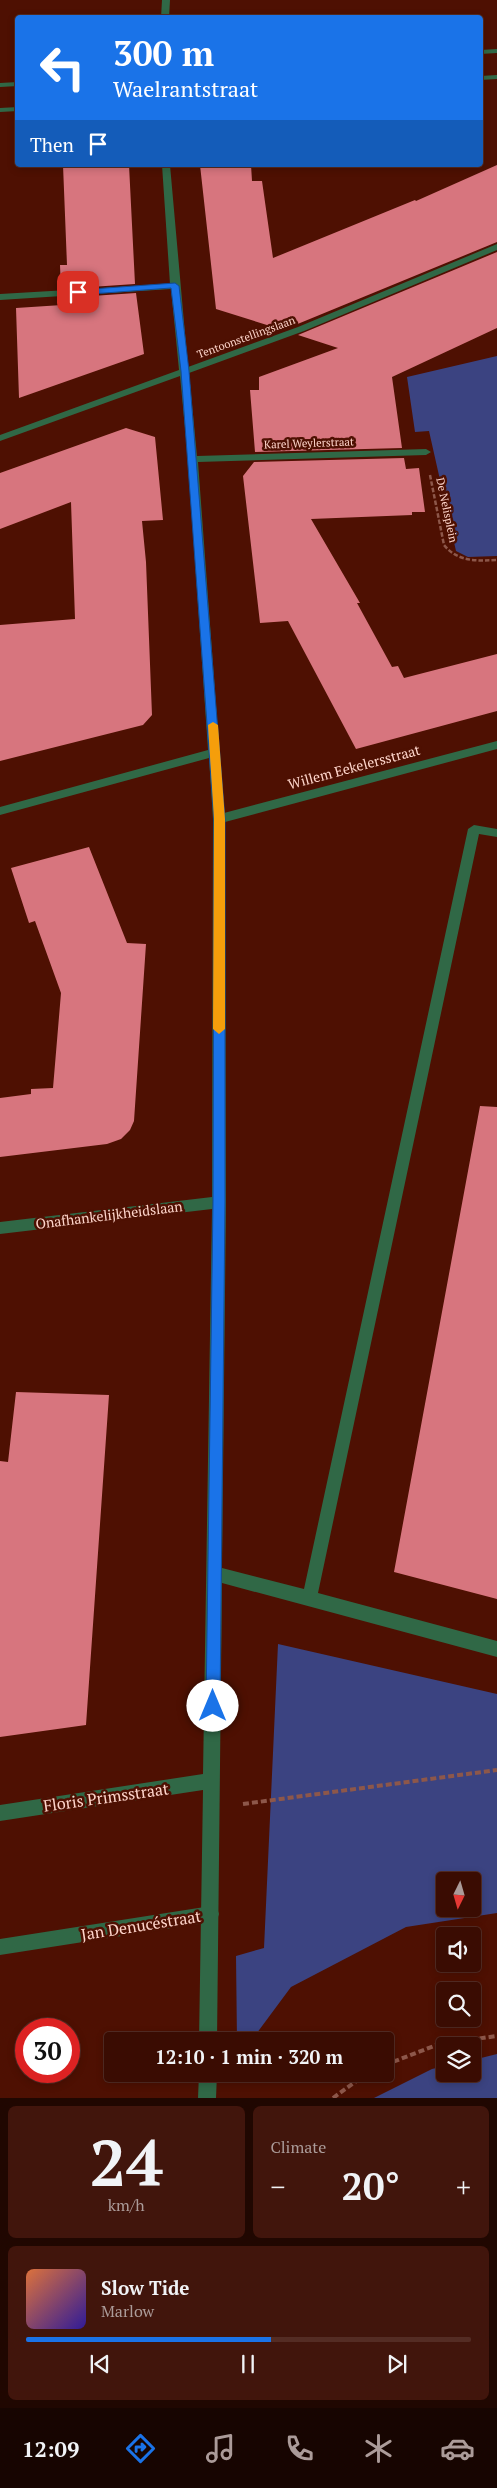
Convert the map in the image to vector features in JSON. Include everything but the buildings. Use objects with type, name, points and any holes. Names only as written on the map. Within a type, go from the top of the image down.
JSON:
[{"type":"street","points":[[165,15],[166,0]]},
{"type":"street","points":[[483,52],[497,51]]},
{"type":"street","points":[[483,78],[497,77]]},
{"type":"street","points":[[0,85],[15,84]]},
{"type":"street","points":[[0,110],[15,109]]},
{"type":"street","name":"Jan Denucéstraat","points":[[0,1947],[211,1914],[219,1202],[219,819],[193,459],[175,286],[166,167]]},
{"type":"street","name":"Tentoonstellingslaan","points":[[0,438],[311,325],[497,247]]},
{"type":"street","points":[[0,297],[175,286]]},
{"type":"street","name":"Karel Weylerstraat","points":[[193,459],[426,452]]},
{"type":"street","name":"Willem Eekelersstraat","points":[[219,819],[497,745]]},
{"type":"street","points":[[0,811],[215,752]]},
{"type":"street","points":[[309,1600],[474,829],[497,833]]},
{"type":"street","name":"Onafhankelijkheidslaan","points":[[0,1228],[219,1202]]},
{"type":"street","points":[[214,1573],[497,1649]]},
{"type":"street","name":"Floris Primsstraat","points":[[0,1812],[212,1781]]},
{"type":"street","points":[[208,2032],[211,1914]]},
{"type":"street","points":[[207,2098],[208,2082]]},
{"type":"path","name":"De Nelisplein","points":[[426,452],[444,545],[454,556],[466,560],[497,560]]},
{"type":"path","points":[[212,1781],[245,1805],[497,1770]]},
{"type":"path","points":[[394,2060],[414,2050],[473,2037],[497,2036]]},
{"type":"path","points":[[332,2098],[355,2082]]},
{"type":"shaded area","points":[[497,356],[497,556],[468,557],[456,551],[429,431],[415,432],[407,377]]},
{"type":"shaded area","points":[[278,1644],[497,1694],[497,1913],[481,1915],[481,1872],[436,1872],[436,1918],[464,1918],[406,1927],[291,1987],[258,2032],[237,2032],[236,1956],[264,1948]]},
{"type":"shaded area","points":[[497,2054],[497,2098],[374,2098],[436,2068],[436,2082],[481,2082],[481,2058]]},
{"type":"slow traffic","points":[[213,725],[219,819],[219,1029]]},
{"type":"route","points":[[78,292],[175,286],[185,371],[195,478],[219,819],[219,1202],[213,1706]]}]
